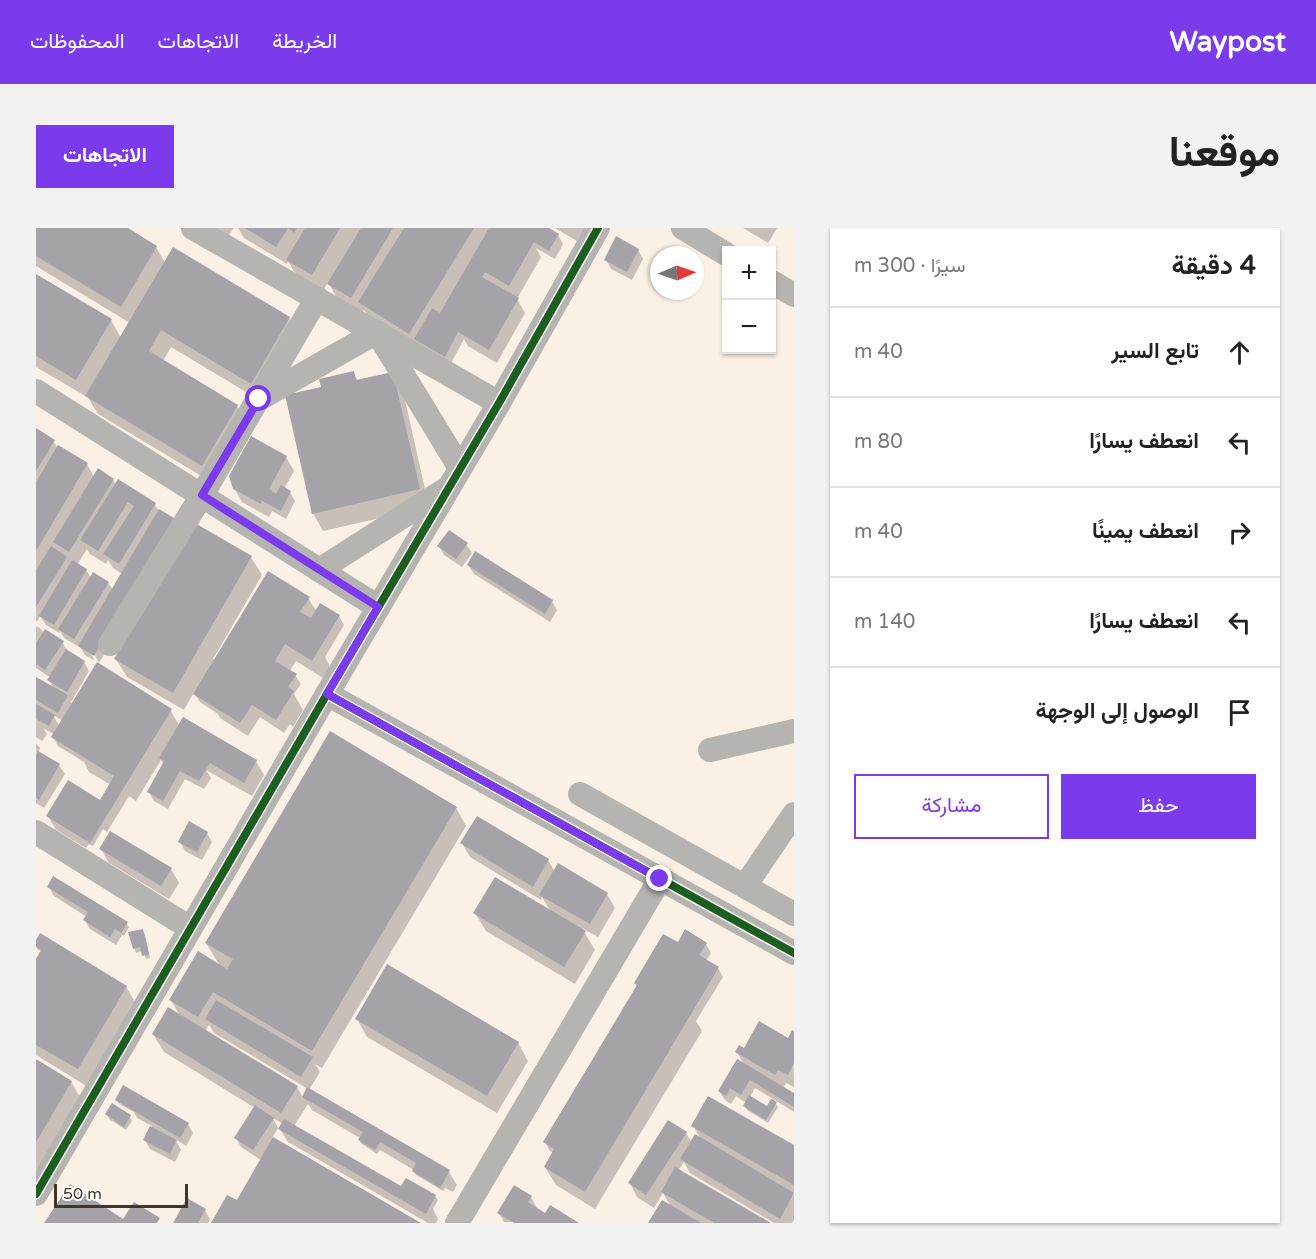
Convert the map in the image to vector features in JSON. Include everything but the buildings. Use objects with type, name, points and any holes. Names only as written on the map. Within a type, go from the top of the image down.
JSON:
[{"type":"street","points":[[193,228],[499,402]]},
{"type":"street","points":[[36,1194],[499,402],[597,228]]},
{"type":"street","points":[[683,228],[722,252]]},
{"type":"street","points":[[776,285],[794,295]]},
{"type":"street","points":[[110,644],[202,495],[316,298]]},
{"type":"street","points":[[259,399],[377,332]]},
{"type":"street","points":[[377,332],[454,478]]},
{"type":"street","points":[[36,391],[378,607]]},
{"type":"street","points":[[319,570],[454,478]]},
{"type":"street","points":[[327,694],[794,953]]},
{"type":"street","points":[[710,750],[794,731]]},
{"type":"street","points":[[580,794],[794,914]]},
{"type":"street","points":[[745,886],[794,814]]},
{"type":"street","points":[[36,832],[190,928]]},
{"type":"street","points":[[458,1223],[660,879]]},
{"type":"shaded area","points":[[36,228],[794,228],[794,1223],[36,1223]]},
{"type":"cycle path","points":[[36,1194],[499,403],[598,228]]},
{"type":"cycle path","points":[[327,694],[794,953]]},
{"type":"route","points":[[259,399],[202,495],[378,607],[327,694],[660,879]]}]
